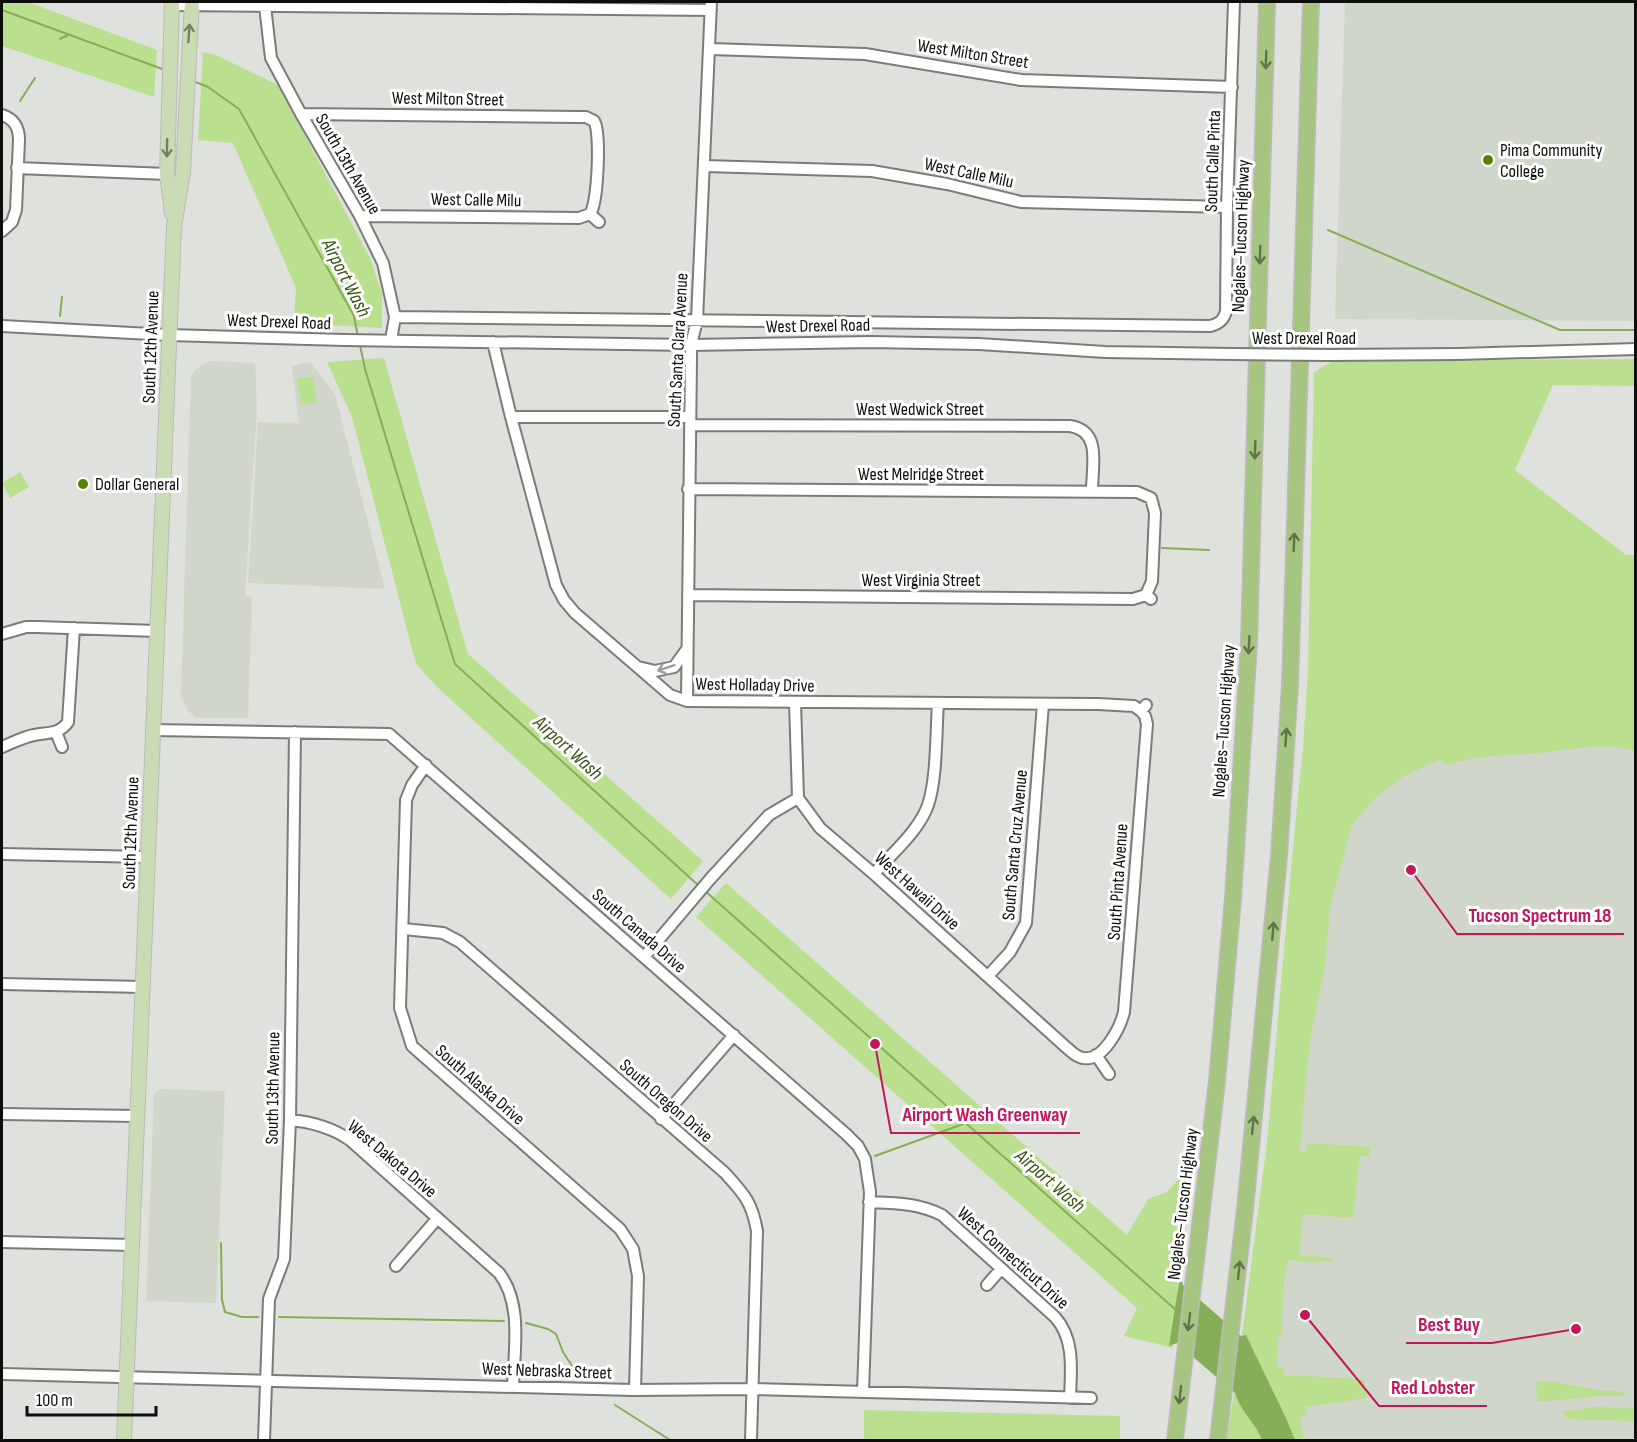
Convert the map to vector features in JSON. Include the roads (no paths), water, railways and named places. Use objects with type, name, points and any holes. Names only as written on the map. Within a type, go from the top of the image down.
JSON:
[{"type":"highway","name":"Nogales–Tucson Highway","points":[[1175,1440],[1221,1035],[1233,898],[1249,642],[1267,2]]},
{"type":"highway","points":[[1218,1440],[1226,1385],[1272,937],[1290,685],[1311,2]]},
{"type":"main road","name":"South 12th Avenue","points":[[172,3],[166,174],[174,227]]},
{"type":"main road","name":"South 12th Avenue","points":[[124,1440],[169,334],[174,227],[183,172],[191,3]]},
{"type":"street","name":"South Calle Pinta","points":[[1222,321],[1226,311],[1234,2]]},
{"type":"street","points":[[172,3],[265,6],[711,6]]},
{"type":"street","name":"South 13th Avenue","points":[[265,6],[271,58],[360,216],[382,263],[395,317],[391,340]]},
{"type":"street","name":"South Santa Clara Avenue","points":[[687,701],[691,345],[697,320],[711,6]]},
{"type":"street","name":"West Milton Street","points":[[710,49],[865,54],[1021,80],[1232,87]]},
{"type":"street","name":"West Milton Street","points":[[301,114],[598,118],[595,202],[590,214]]},
{"type":"street","points":[[2,115],[9,117],[19,131],[16,210],[6,231]]},
{"type":"street","name":"West Calle Milu","points":[[705,166],[872,171],[946,184],[1022,202],[1227,207]]},
{"type":"street","points":[[17,168],[166,174]]},
{"type":"street","points":[[590,214],[598,222]]},
{"type":"street","name":"West Calle Milu","points":[[360,216],[579,218],[590,214]]},
{"type":"street","name":"West Drexel Road","points":[[395,317],[1209,326],[1222,321]]},
{"type":"street","name":"West Drexel Road","points":[[2,326],[345,340],[691,345],[882,342],[979,344],[1105,352],[1233,354],[1450,355],[1635,349]]},
{"type":"street","name":"West Holladay Drive","points":[[493,342],[556,585],[564,600],[575,613],[663,690],[687,701],[1134,705],[1143,708]]},
{"type":"street","name":"West Wedwick Street","points":[[511,417],[1091,428],[1092,491]]},
{"type":"street","name":"West Melridge Street","points":[[688,489],[1092,491],[1137,492],[1154,495],[1152,581],[1148,597]]},
{"type":"street","name":"West Virginia Street","points":[[688,595],[1133,599],[1148,597]]},
{"type":"street","points":[[2,634],[26,627],[157,631]]},
{"type":"street","points":[[62,747],[60,730],[70,715],[74,628]]},
{"type":"street","points":[[635,666],[656,671],[674,667],[688,646]]},
{"type":"street","points":[[644,957],[711,878],[769,815],[798,798],[795,702]]},
{"type":"street","points":[[874,874],[910,834],[928,806],[932,790],[938,703]]},
{"type":"street","name":"South Santa Cruz Avenue","points":[[988,976],[1010,952],[1026,923],[1043,704]]},
{"type":"street","name":"South Pinta Avenue","points":[[1096,1056],[1108,1043],[1124,1012],[1147,724],[1143,708]]},
{"type":"street","points":[[2,747],[35,735],[60,730]]},
{"type":"street","name":"South Canada Drive","points":[[153,730],[389,734],[858,1146],[865,1160],[869,1202],[863,1392]]},
{"type":"street","name":"South 13th Avenue","points":[[264,1440],[269,1299],[284,1259],[290,1120],[295,732]]},
{"type":"street","name":"South Alaska Drive","points":[[426,765],[412,784],[406,800],[400,1008],[412,1046],[620,1229],[633,1249],[638,1276],[635,1390]]},
{"type":"street","name":"West Hawaii Drive","points":[[798,798],[820,828],[1076,1055],[1084,1059],[1096,1056]]},
{"type":"street","points":[[2,854],[148,857]]},
{"type":"street","name":"South Oregon Drive","points":[[404,929],[443,933],[460,942],[725,1173],[742,1191],[752,1208],[757,1231],[751,1440]]},
{"type":"street","points":[[2,984],[143,987]]},
{"type":"street","points":[[661,1119],[734,1035]]},
{"type":"street","points":[[1096,1056],[1109,1074]]},
{"type":"street","points":[[2,1114],[138,1116]]},
{"type":"street","name":"West Dakota Drive","points":[[290,1120],[313,1122],[338,1132],[350,1140],[499,1273],[510,1289],[514,1307],[513,1387]]},
{"type":"street","name":"West Connecticut Drive","points":[[869,1202],[926,1207],[942,1215],[1055,1317],[1066,1333],[1071,1355],[1070,1398]]},
{"type":"street","name":"West Dakota Drive","points":[[396,1266],[437,1219]]},
{"type":"street","points":[[2,1242],[133,1245]]},
{"type":"street","points":[[987,1285],[1001,1269]]},
{"type":"street","name":"West Nebraska Street","points":[[2,1374],[635,1390],[753,1389],[1091,1398]]},
{"type":"waterway","name":"Airport Wash","points":[[2,10],[165,70]]},
{"type":"waterway","name":"Airport Wash","points":[[60,39],[68,35]]},
{"type":"waterway","points":[[20,101],[35,78]]},
{"type":"waterway","name":"Airport Wash","points":[[193,81],[208,87],[239,109],[354,316],[358,337]]},
{"type":"waterway","points":[[1328,230],[1560,330],[1636,330]]},
{"type":"waterway","points":[[60,316],[62,297]]},
{"type":"waterway","name":"Airport Wash","points":[[360,345],[365,369],[455,664],[699,886]]},
{"type":"waterway","points":[[1162,548],[1209,550]]},
{"type":"waterway","name":"Airport Wash","points":[[704,890],[1177,1311]]},
{"type":"waterway","points":[[875,1156],[963,1124]]},
{"type":"waterway","points":[[221,1243],[222,1300],[225,1312],[242,1317],[258,1317]]},
{"type":"waterway","points":[[279,1317],[504,1321]]},
{"type":"waterway","points":[[526,1323],[548,1329],[556,1334],[563,1352],[576,1372]]},
{"type":"waterway","points":[[615,1405],[670,1440]]},
{"type":"place","name":"Pima Community College","points":[[1488,160]]},
{"type":"place","name":"Dollar General","points":[[83,484]]},
{"type":"place","name":"Tucson Spectrum 18","points":[[1411,870]]},
{"type":"place","name":"Airport Wash Greenway","points":[[875,1044]]},
{"type":"place","name":"Red Lobster","points":[[1305,1315]]},
{"type":"place","name":"Best Buy","points":[[1576,1329]]}]
